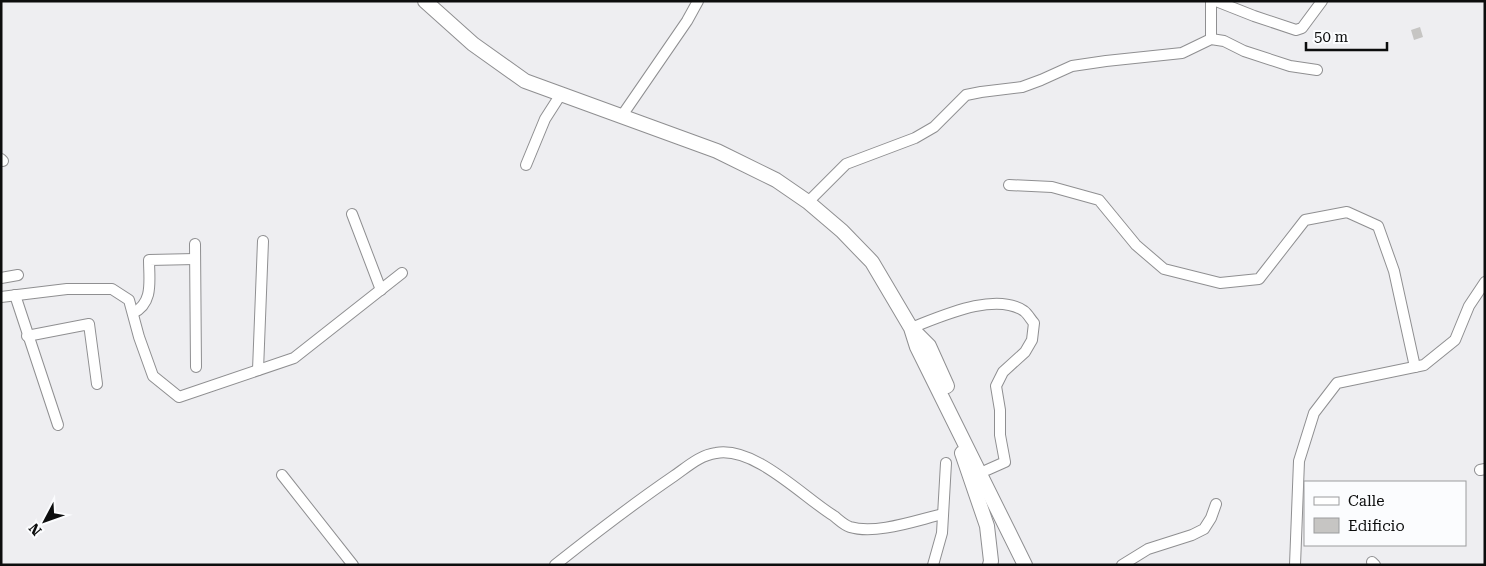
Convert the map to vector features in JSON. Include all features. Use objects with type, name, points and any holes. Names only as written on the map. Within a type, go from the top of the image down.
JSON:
[{"type":"main road","points":[[425,1],[473,44],[526,81],[717,151],[776,180],[808,202],[842,231],[872,262],[911,328],[918,347],[1025,565]]},
{"type":"main road","points":[[911,328],[929,346],[987,470],[1036,565]]},
{"type":"main road","points":[[942,396],[987,526],[990,565]]},
{"type":"street","points":[[621,116],[688,21],[698,1]]},
{"type":"street","points":[[1210,1],[1211,39]]},
{"type":"street","points":[[1216,1],[1296,30],[1302,28],[1322,1]]},
{"type":"street","points":[[808,202],[846,164],[914,138],[934,126],[966,95],[1022,87],[1072,66],[1182,53],[1211,39],[1224,41],[1244,51],[1290,66],[1317,70]]},
{"type":"street","points":[[526,165],[545,119],[561,94]]},
{"type":"street","points":[[1009,185],[1052,187],[1099,200],[1136,245],[1164,269],[1220,283],[1259,279],[1305,220],[1347,212],[1378,226],[1394,271],[1415,367]]},
{"type":"street","points":[[352,214],[381,290]]},
{"type":"street","points":[[258,370],[263,242]]},
{"type":"street","points":[[195,244],[196,367]]},
{"type":"street","points":[[133,313],[142,309],[148,299],[149,260],[196,259]]},
{"type":"street","points":[[1,297],[67,289],[112,289],[129,300],[139,337],[153,376],[179,397],[294,358],[402,273]]},
{"type":"street","points":[[1,278],[18,275]]},
{"type":"street","points":[[1295,565],[1299,461],[1314,414],[1337,384],[1424,365],[1455,340],[1469,306],[1485,282]]},
{"type":"street","points":[[15,295],[58,425]]},
{"type":"street","points":[[911,328],[977,305],[1002,303],[1024,311],[1034,323],[1032,340],[1025,352],[1003,372],[996,386],[1000,410],[1000,436],[1006,462],[987,470]]},
{"type":"street","points":[[28,336],[89,324],[97,384]]},
{"type":"street","points":[[555,565],[626,509],[672,477],[701,457],[718,452],[738,455],[756,461],[782,477],[822,509],[850,527],[875,529],[943,514]]},
{"type":"street","points":[[933,565],[942,533],[946,463]]},
{"type":"street","points":[[282,475],[353,565]]},
{"type":"street","points":[[1122,565],[1148,549],[1192,535],[1204,529],[1211,518],[1216,504]]},
{"type":"building","points":[[1420,27],[1423,37],[1414,40],[1411,30]]}]
